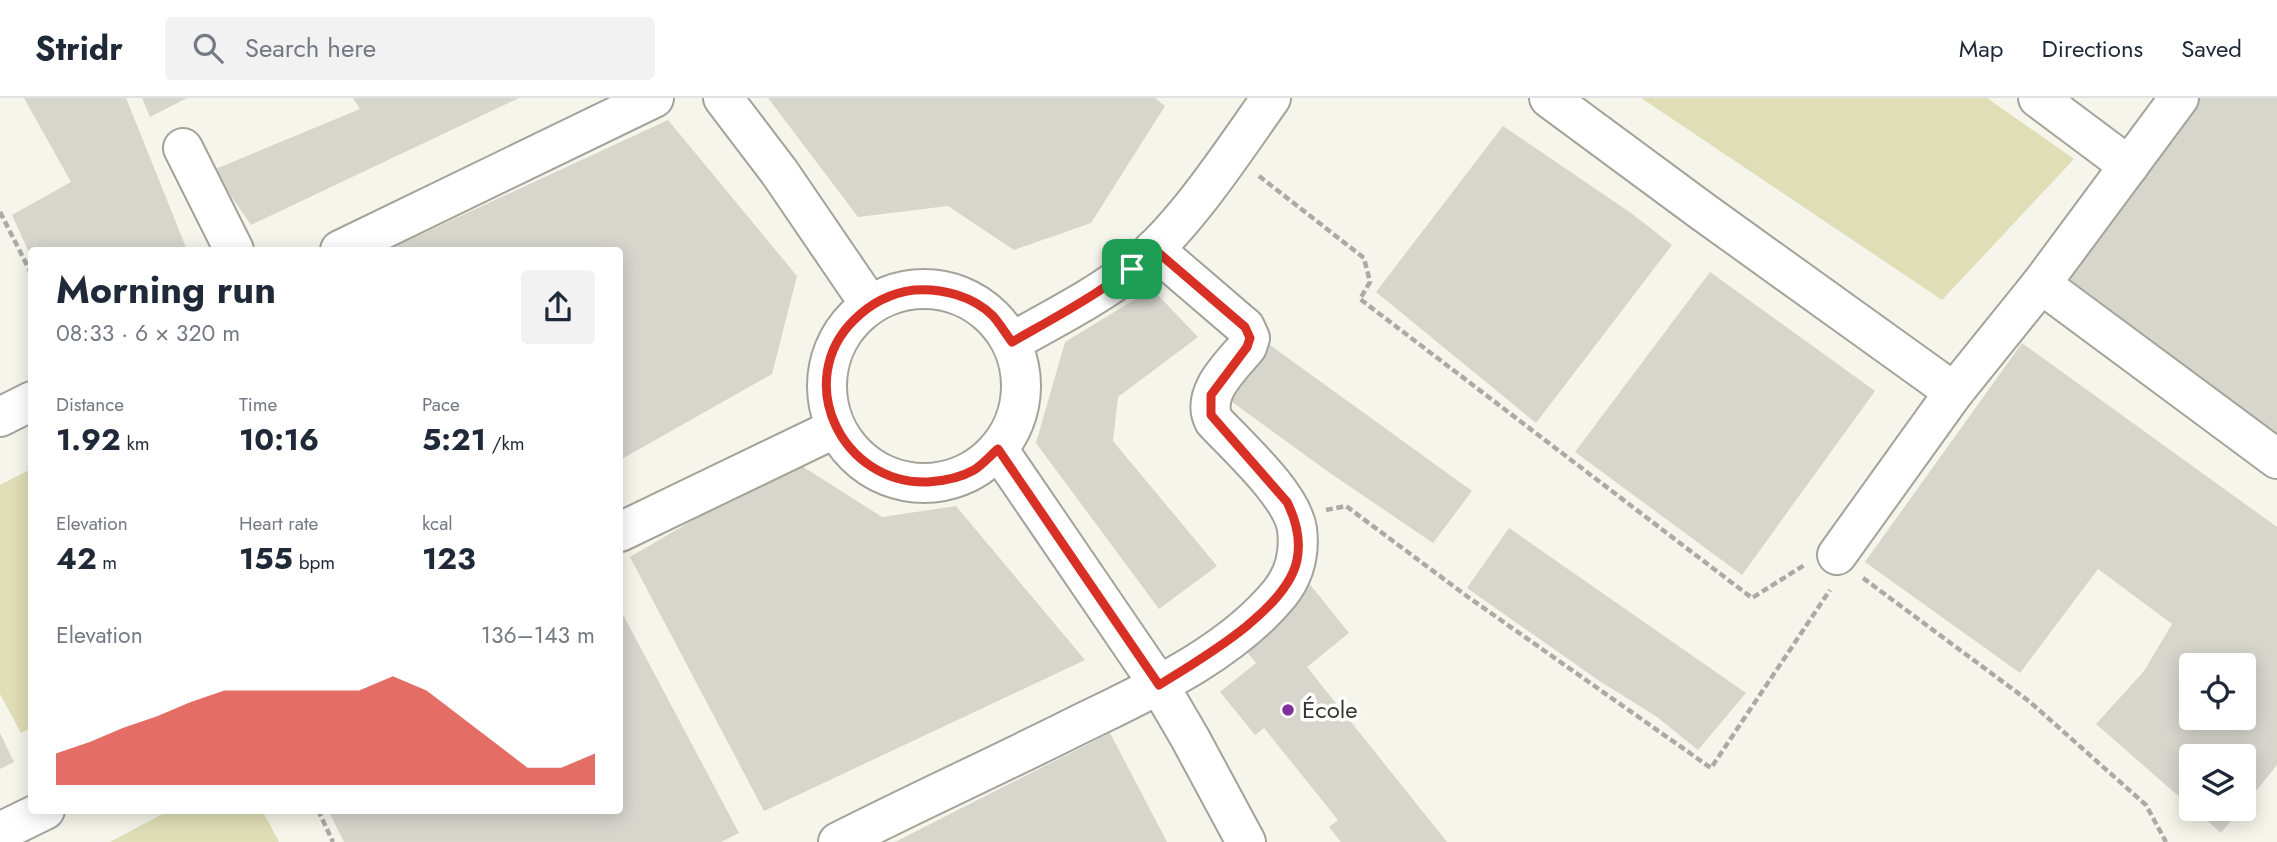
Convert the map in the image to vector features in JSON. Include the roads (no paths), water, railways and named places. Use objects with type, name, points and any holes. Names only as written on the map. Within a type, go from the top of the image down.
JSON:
[{"type":"street","points":[[346,247],[654,98]]},
{"type":"street","points":[[723,98],[780,173],[870,305]]},
{"type":"street","points":[[1012,342],[1106,287],[1154,249],[1177,224],[1271,98]]},
{"type":"street","points":[[1549,98],[1954,392]]},
{"type":"street","points":[[2038,98],[2129,166]]},
{"type":"street","points":[[1842,559],[1954,392],[2041,284],[2179,98]]},
{"type":"street","points":[[183,148],[232,247]]},
{"type":"street","points":[[838,842],[1159,685],[1237,634],[1280,593],[1290,577],[1297,560],[1297,529],[1294,516],[1275,487],[1211,415],[1211,395],[1247,347],[1250,338],[1245,327],[1154,249]]},
{"type":"street","points":[[2041,284],[2277,459]]},
{"type":"street","points":[[933,289],[954,294],[964,297],[992,316],[1012,342],[1022,379],[1017,416],[998,449],[974,470],[943,481],[911,482],[880,473],[854,454],[836,428],[827,395],[830,360],[845,329],[870,305],[900,292],[933,289]]},
{"type":"street","points":[[0,417],[28,403]]},
{"type":"street","points":[[623,531],[836,428]]},
{"type":"street","points":[[998,449],[1159,685],[1191,738],[1246,842]]},
{"type":"street","points":[[0,832],[37,814]]},
{"type":"place","name":"École","points":[[1288,710]]}]
